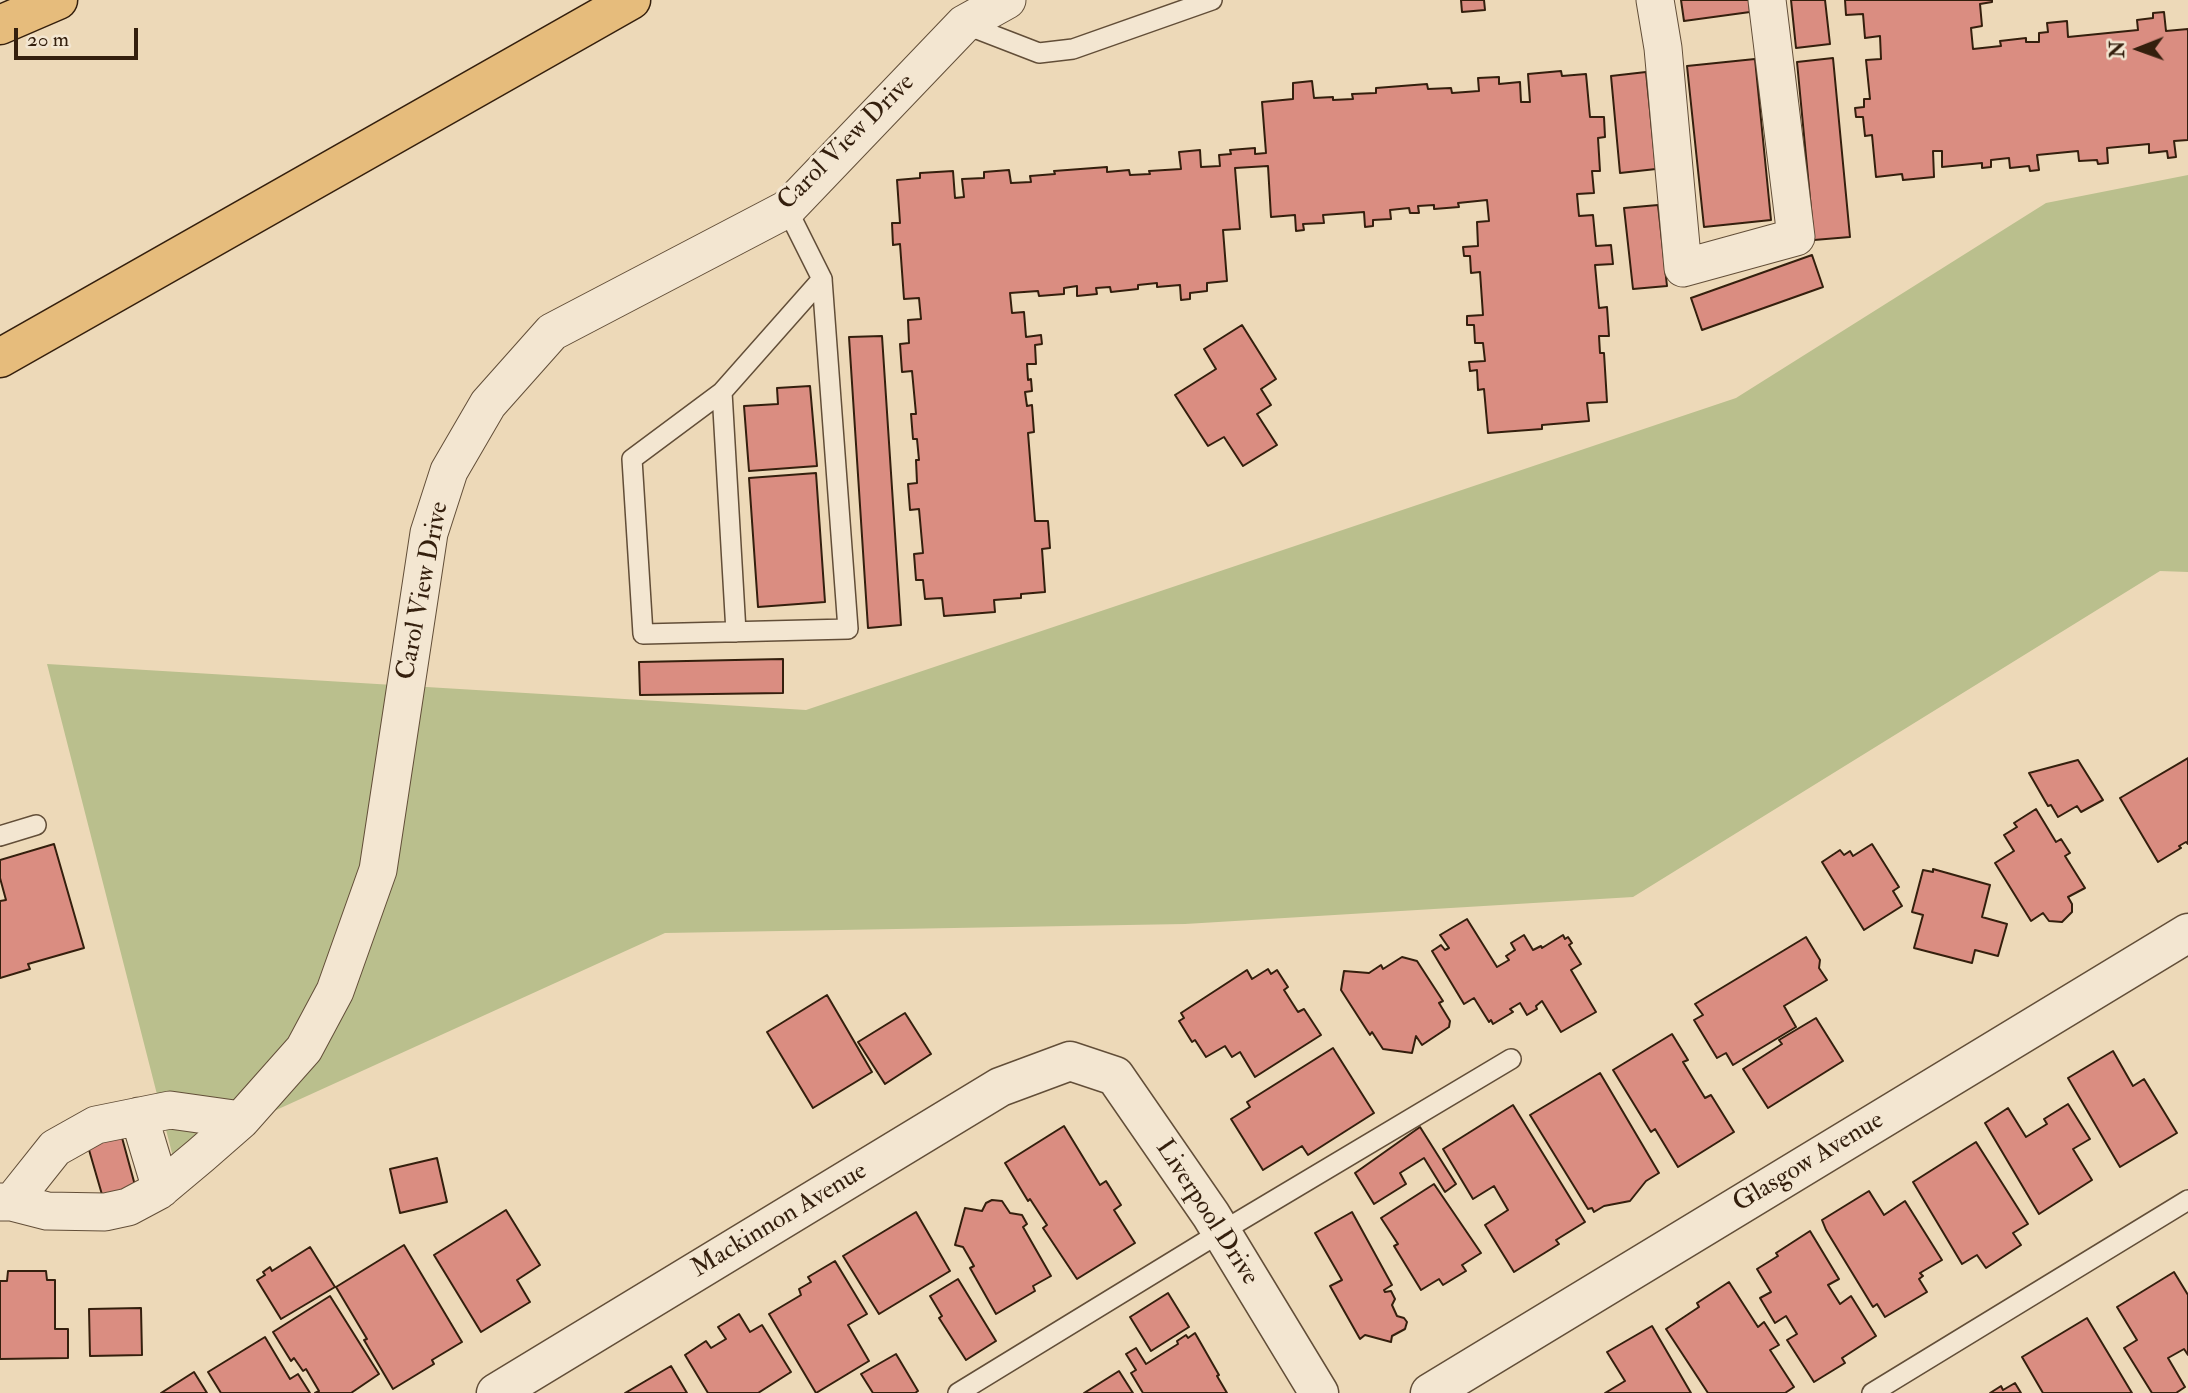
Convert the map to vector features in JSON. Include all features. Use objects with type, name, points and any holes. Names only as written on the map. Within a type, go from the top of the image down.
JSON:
[{"type":"highway","points":[[0,25],[58,0]]},
{"type":"highway","points":[[0,358],[631,0]]},
{"type":"street","name":"Carol View Drive","points":[[241,1120],[170,1110],[96,1125],[55,1148],[6,1202],[47,1211],[105,1212],[128,1206],[161,1189],[241,1120],[304,1049],[335,991],[377,870],[429,533],[449,471],[488,404],[552,332],[787,208],[964,24],[1007,0]]},
{"type":"street","points":[[1655,0],[1663,48],[1683,268],[1796,237],[1767,0]]},
{"type":"street","name":"Glasgow Avenue","points":[[1430,1393],[2188,933]]},
{"type":"street","name":"Liverpool Drive","points":[[1070,1061],[1115,1076],[1221,1231],[1319,1393]]},
{"type":"street","name":"Mackinnon Avenue","points":[[496,1393],[1000,1087],[1070,1061]]},
{"type":"street","points":[[139,1116],[161,1189]]},
{"type":"lane","points":[[964,24],[1039,53],[1073,49],[1212,0]]},
{"type":"lane","points":[[787,208],[822,279],[848,628],[643,634],[632,459],[722,392],[822,279]]},
{"type":"lane","points":[[722,392],[736,632]]},
{"type":"lane","points":[[0,836],[36,825]]},
{"type":"lane","points":[[958,1393],[1221,1231],[1511,1059]]},
{"type":"lane","points":[[1872,1393],[2188,1200]]},
{"type":"green space","points":[[2188,175],[2188,572],[2160,571],[1633,897],[1185,924],[665,933],[173,1157],[47,664],[806,710],[1736,398],[2046,203]]},
{"type":"building","points":[[1461,0],[1484,0],[1485,10],[1462,12]]},
{"type":"building","points":[[1681,0],[1749,0],[1750,12],[1684,21]]},
{"type":"building","points":[[1791,0],[1825,0],[1830,44],[1796,48]]},
{"type":"building","points":[[1845,0],[1992,0],[1980,4],[1982,26],[1971,28],[1973,49],[2001,46],[2000,41],[2026,38],[2026,42],[2039,42],[2039,33],[2048,32],[2047,23],[2067,21],[2068,37],[2138,30],[2137,20],[2153,18],[2153,13],[2164,12],[2166,31],[2188,29],[2188,140],[2174,141],[2176,157],[2168,158],[2167,151],[2149,153],[2149,144],[2107,148],[2108,163],[2098,164],[2097,160],[2079,161],[2078,151],[2037,155],[2039,170],[2030,171],[2029,166],[2010,168],[2009,158],[1991,160],[1991,167],[1982,168],[1982,163],[1942,167],[1942,151],[1933,151],[1934,177],[1903,180],[1902,174],[1876,177],[1872,135],[1865,136],[1863,117],[1856,117],[1855,108],[1864,107],[1864,99],[1870,99],[1866,60],[1881,59],[1880,36],[1865,38],[1863,14],[1846,15]]},
{"type":"building","points":[[1833,58],[1850,237],[1814,240],[1797,62]]},
{"type":"building","points":[[1755,59],[1771,220],[1704,227],[1687,66]]},
{"type":"building","points":[[1561,71],[1562,76],[1586,74],[1590,117],[1604,117],[1605,137],[1598,138],[1600,171],[1592,171],[1594,193],[1577,194],[1579,216],[1593,215],[1596,246],[1611,245],[1613,264],[1595,265],[1599,308],[1607,307],[1609,336],[1599,336],[1600,353],[1604,353],[1607,402],[1587,403],[1589,421],[1542,425],[1542,429],[1488,433],[1484,389],[1478,390],[1477,370],[1470,371],[1469,362],[1485,361],[1483,343],[1475,343],[1474,325],[1467,325],[1467,316],[1483,315],[1480,272],[1471,273],[1470,256],[1464,256],[1463,247],[1478,246],[1477,222],[1489,221],[1487,200],[1458,203],[1459,207],[1434,209],[1434,205],[1418,206],[1419,213],[1410,213],[1409,208],[1390,210],[1391,219],[1373,220],[1373,226],[1365,227],[1364,212],[1323,215],[1324,223],[1303,224],[1304,230],[1296,231],[1295,215],[1271,217],[1268,166],[1235,168],[1240,229],[1223,230],[1227,281],[1207,283],[1207,291],[1190,293],[1190,299],[1181,300],[1180,285],[1157,287],[1157,283],[1138,285],[1138,289],[1111,292],[1110,287],[1096,288],[1097,294],[1077,296],[1077,286],[1064,288],[1064,294],[1039,296],[1038,291],[1010,293],[1012,313],[1024,312],[1026,337],[1041,335],[1042,344],[1035,345],[1036,364],[1027,364],[1032,391],[1025,392],[1027,406],[1032,405],[1034,432],[1028,433],[1035,521],[1048,521],[1050,548],[1042,549],[1045,592],[1021,594],[1021,598],[994,600],[995,612],[944,616],[942,598],[925,599],[923,580],[916,580],[914,554],[923,553],[919,509],[910,510],[908,484],[917,483],[916,460],[919,460],[917,439],[913,439],[911,414],[916,414],[912,371],[902,372],[900,344],[909,343],[908,320],[921,319],[919,298],[904,299],[900,244],[893,245],[892,223],[900,223],[897,180],[920,178],[920,173],[953,171],[955,198],[964,197],[962,179],[984,178],[984,172],[1009,170],[1011,183],[1031,182],[1030,176],[1055,174],[1054,171],[1107,167],[1107,172],[1129,170],[1130,175],[1150,174],[1149,171],[1181,169],[1179,152],[1200,150],[1201,167],[1220,166],[1219,155],[1231,154],[1230,150],[1255,148],[1255,154],[1266,153],[1262,102],[1293,99],[1293,83],[1312,81],[1314,98],[1333,97],[1333,100],[1353,99],[1352,94],[1376,93],[1376,88],[1427,84],[1428,89],[1451,88],[1452,93],[1479,91],[1478,78],[1499,77],[1499,84],[1520,82],[1521,102],[1530,102],[1528,74]]},
{"type":"building","points":[[1646,72],[1656,169],[1620,173],[1611,76]]},
{"type":"building","points":[[1658,205],[1667,286],[1633,289],[1624,208]]},
{"type":"building","points":[[1812,255],[1823,287],[1702,330],[1691,298]]},
{"type":"building","points":[[1242,325],[1276,379],[1261,389],[1271,405],[1257,414],[1277,445],[1243,466],[1224,437],[1208,446],[1175,395],[1216,369],[1204,349]]},
{"type":"building","points":[[882,336],[901,625],[868,628],[849,337]]},
{"type":"building","points":[[810,386],[817,466],[749,471],[744,406],[778,404],[777,388]]},
{"type":"building","points":[[816,473],[825,602],[758,607],[749,478]]},
{"type":"building","points":[[783,659],[783,693],[640,695],[639,662]]},
{"type":"building","points":[[2188,758],[2188,844],[2186,842],[2179,846],[2181,848],[2158,862],[2120,798]]},
{"type":"building","points":[[2078,760],[2103,800],[2081,812],[2077,806],[2058,817],[2051,805],[2048,806],[2029,773]]},
{"type":"building","points":[[2036,809],[2056,842],[2061,839],[2070,853],[2065,856],[2085,888],[2068,897],[2072,912],[2062,922],[2049,921],[2043,913],[2031,921],[1995,863],[2014,851],[2004,835],[2017,827],[2014,823]]},
{"type":"building","points":[[54,844],[84,948],[28,964],[30,969],[0,978],[0,901],[6,900],[0,878],[0,860]]},
{"type":"building","points":[[1872,844],[1899,887],[1893,891],[1902,906],[1864,930],[1822,862],[1840,850],[1844,855],[1850,851],[1853,856]]},
{"type":"building","points":[[1933,869],[1990,885],[1982,917],[2007,924],[1998,956],[1975,950],[1972,963],[1914,948],[1923,915],[1912,912],[1923,870],[1933,872]]},
{"type":"building","points":[[1467,919],[1497,967],[1509,960],[1506,956],[1515,950],[1511,943],[1524,935],[1533,950],[1541,946],[1542,948],[1563,935],[1565,939],[1568,937],[1572,943],[1569,945],[1581,964],[1571,970],[1596,1012],[1561,1032],[1542,1001],[1536,1006],[1537,1009],[1527,1015],[1520,1003],[1510,1009],[1513,1012],[1493,1024],[1474,998],[1464,1004],[1432,951],[1441,945],[1445,950],[1449,948],[1440,935]]},
{"type":"building","points":[[1806,937],[1820,960],[1819,968],[1827,980],[1784,1006],[1796,1027],[1733,1065],[1726,1053],[1717,1058],[1694,1020],[1703,1015],[1695,1004]]},
{"type":"building","points":[[1402,957],[1417,961],[1443,1001],[1439,1003],[1450,1021],[1449,1027],[1422,1045],[1416,1036],[1412,1053],[1383,1049],[1372,1032],[1370,1035],[1341,990],[1344,971],[1369,973],[1381,965],[1383,969]]},
{"type":"building","points":[[1268,969],[1271,974],[1277,970],[1288,987],[1284,990],[1298,1012],[1304,1009],[1321,1035],[1255,1077],[1240,1052],[1232,1057],[1225,1046],[1206,1057],[1195,1040],[1192,1042],[1179,1021],[1184,1018],[1181,1013],[1247,970],[1252,979]]},
{"type":"building","points":[[827,995],[872,1072],[813,1108],[767,1032]]},
{"type":"building","points":[[905,1013],[931,1054],[885,1084],[858,1042]]},
{"type":"building","points":[[1816,1018],[1843,1061],[1768,1108],[1743,1069],[1782,1044],[1779,1040]]},
{"type":"building","points":[[1672,1034],[1688,1060],[1683,1062],[1705,1098],[1711,1095],[1734,1132],[1678,1167],[1655,1129],[1651,1132],[1613,1070]]},
{"type":"building","points":[[1333,1048],[1374,1113],[1308,1155],[1302,1146],[1263,1170],[1231,1119],[1250,1107],[1247,1102]]},
{"type":"building","points":[[2113,1051],[2133,1086],[2144,1079],[2177,1133],[2120,1167],[2068,1078]]},
{"type":"building","points":[[1600,1073],[1659,1173],[1646,1181],[1630,1201],[1604,1206],[1594,1212],[1592,1208],[1588,1209],[1530,1115]]},
{"type":"building","points":[[2068,1104],[2090,1139],[2073,1149],[2092,1180],[2039,1214],[1985,1123],[2008,1108],[2026,1137],[2047,1124],[2044,1119]]},
{"type":"building","points":[[1513,1105],[1585,1222],[1556,1240],[1559,1244],[1514,1272],[1485,1225],[1508,1210],[1494,1186],[1473,1199],[1443,1149]]},
{"type":"building","points":[[1064,1126],[1100,1185],[1106,1181],[1121,1205],[1114,1210],[1135,1243],[1077,1279],[1043,1228],[1047,1225],[1030,1199],[1028,1201],[1005,1163]]},
{"type":"building","points":[[1420,1127],[1456,1184],[1445,1192],[1424,1158],[1400,1173],[1406,1184],[1374,1204],[1355,1173]]},
{"type":"building","points":[[121,1134],[136,1189],[103,1198],[87,1143]]},
{"type":"building","points":[[1976,1142],[2028,1224],[2013,1233],[2021,1245],[1986,1268],[1977,1255],[1962,1264],[1913,1182]]},
{"type":"building","points":[[437,1158],[447,1202],[400,1213],[390,1169]]},
{"type":"building","points":[[1434,1184],[1481,1253],[1462,1265],[1466,1271],[1443,1285],[1439,1279],[1421,1290],[1394,1246],[1398,1244],[1381,1218]]},
{"type":"building","points":[[1869,1191],[1884,1215],[1905,1201],[1942,1260],[1920,1273],[1923,1276],[1919,1279],[1927,1292],[1885,1317],[1877,1304],[1873,1307],[1822,1220]]},
{"type":"building","points":[[992,1200],[1002,1201],[1010,1213],[1022,1215],[1027,1224],[1023,1227],[1051,1276],[1033,1286],[1035,1291],[996,1314],[970,1268],[974,1266],[963,1247],[955,1245],[965,1208],[982,1211],[986,1203]]},
{"type":"building","points":[[506,1210],[540,1265],[517,1280],[530,1302],[481,1332],[434,1255]]},
{"type":"building","points":[[916,1212],[950,1271],[879,1314],[843,1256]]},
{"type":"building","points":[[1352,1212],[1392,1285],[1384,1290],[1391,1291],[1395,1299],[1392,1305],[1397,1316],[1407,1322],[1405,1329],[1392,1336],[1391,1342],[1365,1335],[1360,1339],[1330,1286],[1342,1280],[1315,1233]]},
{"type":"building","points":[[1810,1231],[1839,1279],[1828,1285],[1840,1304],[1851,1296],[1876,1336],[1842,1358],[1845,1363],[1814,1382],[1787,1340],[1797,1334],[1786,1316],[1775,1323],[1760,1298],[1771,1292],[1757,1269]]},
{"type":"building","points":[[404,1245],[462,1342],[432,1360],[434,1364],[393,1389],[336,1287]]},
{"type":"building","points":[[310,1247],[335,1287],[281,1319],[257,1280],[265,1275],[263,1272],[270,1267],[272,1271]]},
{"type":"building","points":[[835,1261],[867,1314],[848,1325],[869,1361],[816,1393],[769,1314],[801,1295],[799,1289],[811,1282],[808,1277]]},
{"type":"building","points":[[8,1271],[46,1271],[47,1280],[55,1280],[55,1329],[68,1329],[68,1358],[0,1359],[0,1281],[7,1281]]},
{"type":"building","points":[[2174,1272],[2188,1295],[2188,1355],[2184,1349],[2168,1358],[2185,1387],[2176,1393],[2152,1393],[2124,1348],[2137,1340],[2117,1307]]},
{"type":"building","points":[[958,1279],[996,1341],[966,1360],[939,1318],[942,1316],[930,1296]]},
{"type":"building","points":[[1729,1282],[1758,1327],[1764,1322],[1779,1345],[1770,1350],[1794,1387],[1785,1393],[1708,1393],[1666,1329],[1699,1307],[1697,1303]]},
{"type":"building","points":[[1168,1293],[1189,1327],[1151,1351],[1130,1317]]},
{"type":"building","points":[[330,1296],[379,1374],[351,1393],[315,1393],[319,1391],[306,1369],[303,1371],[294,1358],[291,1361],[273,1332]]},
{"type":"building","points":[[141,1308],[142,1355],[90,1356],[89,1309]]},
{"type":"building","points":[[739,1314],[750,1332],[762,1325],[791,1372],[758,1393],[708,1393],[685,1355],[706,1341],[711,1348],[726,1339],[718,1327]]},
{"type":"building","points":[[2087,1318],[2132,1393],[2043,1393],[2022,1357]]},
{"type":"building","points":[[1652,1326],[1691,1393],[1605,1393],[1625,1381],[1607,1352]]},
{"type":"building","points":[[1195,1333],[1227,1393],[1143,1393],[1131,1373],[1136,1370],[1126,1354],[1136,1348],[1146,1364],[1178,1344],[1177,1341],[1186,1335],[1188,1338]]},
{"type":"building","points":[[265,1337],[290,1379],[298,1374],[310,1393],[221,1393],[208,1372]]},
{"type":"building","points":[[896,1354],[918,1391],[873,1393],[861,1374]]},
{"type":"building","points":[[671,1366],[687,1393],[625,1393]]},
{"type":"building","points":[[1119,1371],[1133,1393],[1084,1393]]},
{"type":"building","points":[[194,1372],[207,1393],[161,1393]]},
{"type":"building","points":[[2015,1383],[2021,1393],[1990,1393],[2001,1386],[2003,1390]]}]
